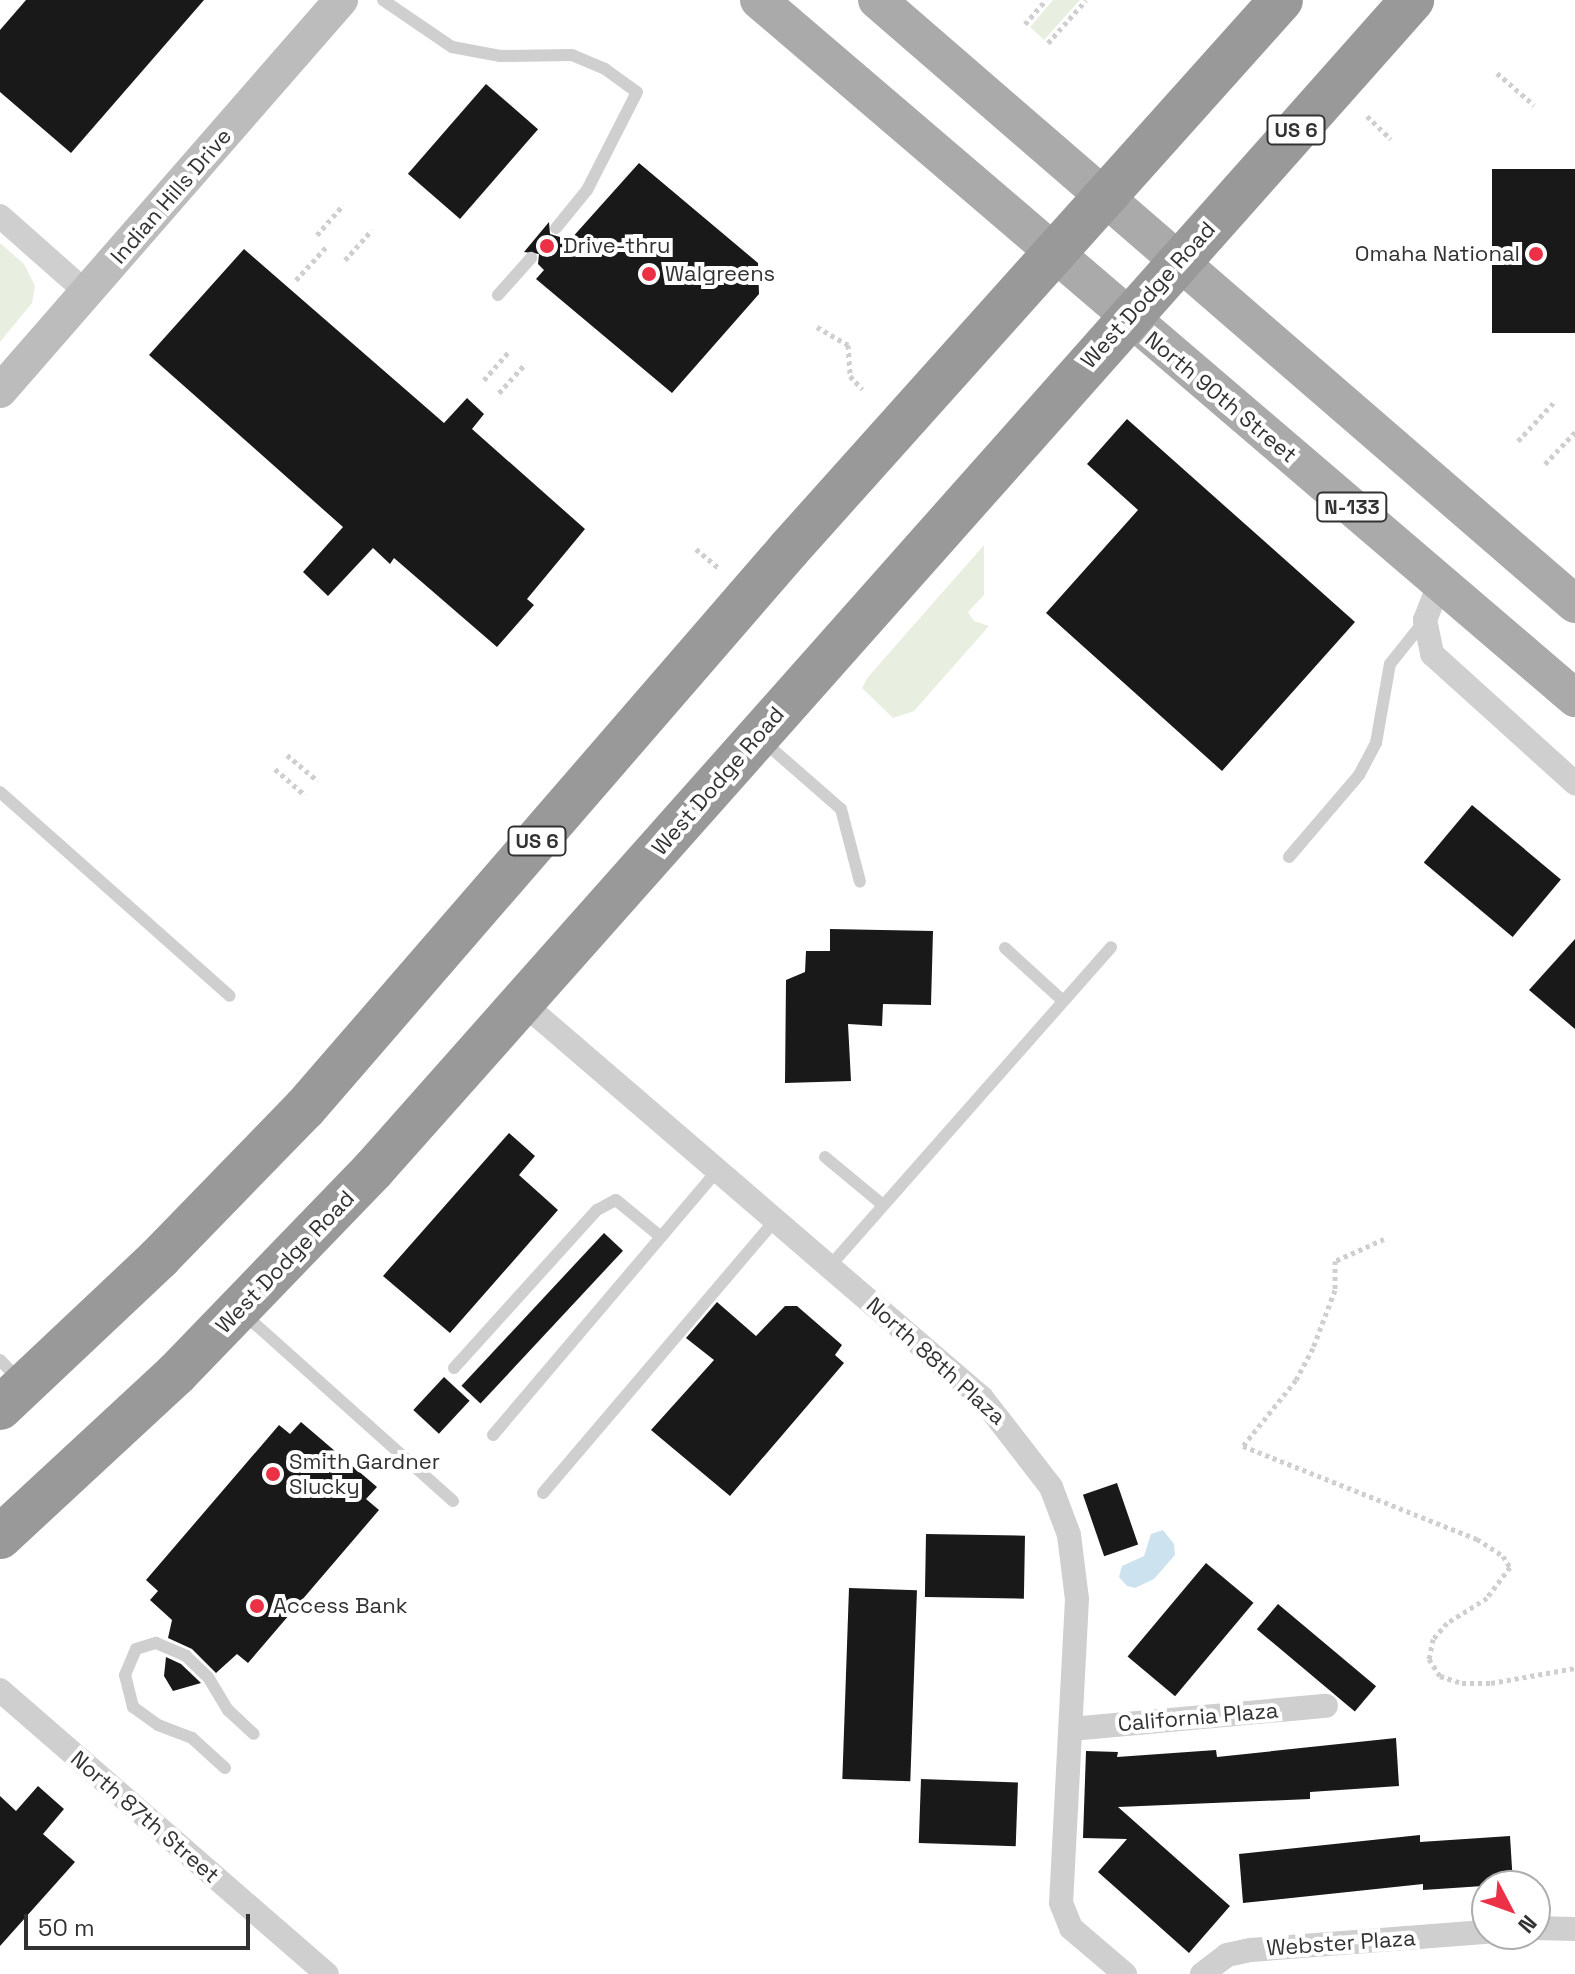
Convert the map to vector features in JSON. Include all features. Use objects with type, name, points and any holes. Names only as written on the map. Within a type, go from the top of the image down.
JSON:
[{"type":"highway","name":"US 6","points":[[8,1385],[305,1108],[789,549],[1281,0]]},
{"type":"highway","name":"West Dodge Road","points":[[0,1537],[240,1310],[524,1004],[757,736],[1412,0]]},
{"type":"main road","name":"North 90th Street","points":[[759,0],[1575,698]]},
{"type":"main road","points":[[877,0],[1575,604]]},
{"type":"street","name":"Indian Hills Drive","points":[[0,391],[341,0]]},
{"type":"street","points":[[0,216],[87,293]]},
{"type":"street","points":[[1440,582],[1425,620],[1426,638],[1442,667],[1575,783]]},
{"type":"street","name":"North 88th Plaza","points":[[524,1004],[982,1398],[1051,1487],[1075,1560],[1062,1908],[1071,1928],[1125,1974]]},
{"type":"street","name":"North 87th Street","points":[[0,1690],[327,1974]]},
{"type":"street","name":"California Plaza","points":[[1071,1729],[1326,1706]]},
{"type":"street","points":[[1551,1928],[1575,1929]]},
{"type":"street","name":"Webster Plaza","points":[[1202,1974],[1236,1952],[1471,1933]]},
{"type":"lane","points":[[383,0],[452,47],[500,56],[572,55],[605,69],[637,92],[589,186],[556,228]]},
{"type":"lane","points":[[498,295],[531,258]]},
{"type":"lane","points":[[1289,857],[1359,775],[1376,743],[1390,664],[1425,620]]},
{"type":"lane","points":[[757,736],[841,809],[860,882]]},
{"type":"lane","points":[[0,792],[230,996]]},
{"type":"lane","points":[[830,1266],[1111,947]]},
{"type":"lane","points":[[1005,948],[1062,1000]]},
{"type":"lane","points":[[825,1157],[883,1205]]},
{"type":"lane","points":[[493,1435],[718,1170]]},
{"type":"lane","points":[[454,1368],[597,1210],[616,1200],[661,1237]]},
{"type":"lane","points":[[543,1493],[776,1219]]},
{"type":"lane","points":[[240,1310],[453,1501]]},
{"type":"lane","points":[[225,1768],[192,1738],[144,1717],[133,1707],[125,1675],[136,1649],[156,1643],[186,1656],[208,1677],[228,1710],[254,1734]]},
{"type":"path","points":[[1025,24],[1046,0]]},
{"type":"path","points":[[1048,43],[1086,0]]},
{"type":"path","points":[[1497,73],[1534,105]]},
{"type":"path","points":[[1367,116],[1391,139]]},
{"type":"path","points":[[317,235],[343,205]]},
{"type":"path","points":[[345,260],[372,230]]},
{"type":"path","points":[[296,280],[328,245]]},
{"type":"path","points":[[817,327],[848,345],[850,376],[862,389]]},
{"type":"path","points":[[484,380],[509,351]]},
{"type":"path","points":[[499,393],[524,365]]},
{"type":"path","points":[[1518,441],[1555,401]]},
{"type":"path","points":[[1545,464],[1575,432]]},
{"type":"path","points":[[696,549],[719,568]]},
{"type":"path","points":[[287,755],[318,781]]},
{"type":"path","points":[[275,769],[305,795]]},
{"type":"path","points":[[1384,1239],[1335,1261],[1335,1290],[1313,1348],[1296,1380],[1243,1446],[1477,1539],[1503,1556],[1510,1567],[1505,1577],[1487,1598],[1447,1623],[1433,1639],[1429,1659],[1440,1676],[1462,1683],[1491,1683],[1575,1668]]},
{"type":"green space","points":[[1053,0],[1080,0],[1044,40],[1030,27]]},
{"type":"green space","points":[[0,243],[24,264],[35,286],[32,303],[0,342]]},
{"type":"green space","points":[[984,545],[984,595],[968,612],[974,621],[989,626],[914,711],[893,718],[862,688],[868,677]]},
{"type":"water","points":[[1163,1530],[1174,1544],[1175,1555],[1154,1579],[1135,1588],[1127,1586],[1119,1577],[1122,1566],[1144,1556],[1151,1534]]},
{"type":"building","points":[[26,0],[204,0],[71,153],[0,92],[0,30]]},
{"type":"building","points":[[486,84],[538,129],[460,219],[408,174]]},
{"type":"building","name":"Walgreens","points":[[639,163],[758,263],[759,294],[672,393],[536,279],[544,270],[538,264],[539,254],[524,252],[549,222],[550,234],[570,240]]},
{"type":"building","name":"Omaha National","points":[[1492,169],[1575,169],[1575,333],[1492,333]]},
{"type":"building","points":[[244,249],[444,423],[467,398],[484,414],[472,429],[585,529],[527,599],[534,605],[497,647],[394,558],[390,564],[373,548],[328,596],[303,572],[343,527],[149,355]]},
{"type":"building","points":[[1127,419],[1355,622],[1222,771],[1046,613],[1138,510],[1087,464]]},
{"type":"building","points":[[1472,805],[1561,880],[1513,937],[1424,862]]},
{"type":"building","points":[[830,929],[933,931],[931,1005],[883,1004],[882,1026],[848,1024],[851,1081],[785,1083],[786,980],[805,972],[806,951],[830,951]]},
{"type":"building","points":[[1575,939],[1575,1029],[1529,990]]},
{"type":"building","points":[[509,1133],[535,1156],[519,1175],[558,1210],[450,1333],[383,1276]]},
{"type":"building","points":[[604,1233],[623,1251],[480,1404],[461,1386]]},
{"type":"building","points":[[717,1302],[756,1336],[785,1306],[797,1306],[842,1345],[835,1355],[844,1363],[730,1496],[651,1430],[714,1360],[686,1338]]},
{"type":"building","points":[[444,1377],[470,1401],[439,1434],[413,1410]]},
{"type":"building","points":[[301,1422],[377,1487],[366,1499],[379,1510],[248,1663],[237,1654],[216,1673],[192,1649],[168,1638],[172,1620],[150,1600],[158,1591],[146,1580],[279,1425],[290,1434]]},
{"type":"building","points":[[1117,1483],[1138,1544],[1104,1556],[1083,1495]]},
{"type":"building","points":[[926,1534],[1025,1536],[1024,1599],[925,1597]]},
{"type":"building","points":[[1206,1563],[1253,1603],[1175,1696],[1128,1656]]},
{"type":"building","points":[[849,1588],[917,1590],[910,1781],[842,1779]]},
{"type":"building","points":[[1278,1604],[1376,1686],[1355,1712],[1257,1629]]},
{"type":"building","points":[[166,1657],[181,1664],[201,1683],[173,1691],[164,1676]]},
{"type":"building","points":[[1396,1738],[1399,1786],[1310,1792],[1310,1799],[1118,1807],[1230,1906],[1189,1953],[1098,1872],[1127,1839],[1083,1838],[1086,1751],[1118,1752],[1117,1757],[1216,1750],[1217,1757]]},
{"type":"building","points":[[921,1779],[1018,1782],[1016,1846],[919,1843]]},
{"type":"building","points":[[38,1786],[64,1809],[43,1834],[75,1862],[0,1946],[0,1796],[16,1811]]},
{"type":"building","points":[[1420,1835],[1420,1842],[1510,1836],[1512,1870],[1471,1870],[1471,1887],[1423,1890],[1423,1884],[1243,1903],[1239,1854]]},
{"type":"place","name":"Drive-thru","points":[[547,246]]},
{"type":"place","name":"Omaha National","points":[[1536,254]]},
{"type":"place","name":"Walgreens","points":[[649,274]]},
{"type":"place","name":"Smith Gardner Slucky","points":[[273,1474]]},
{"type":"place","name":"Access Bank","points":[[257,1606]]}]
